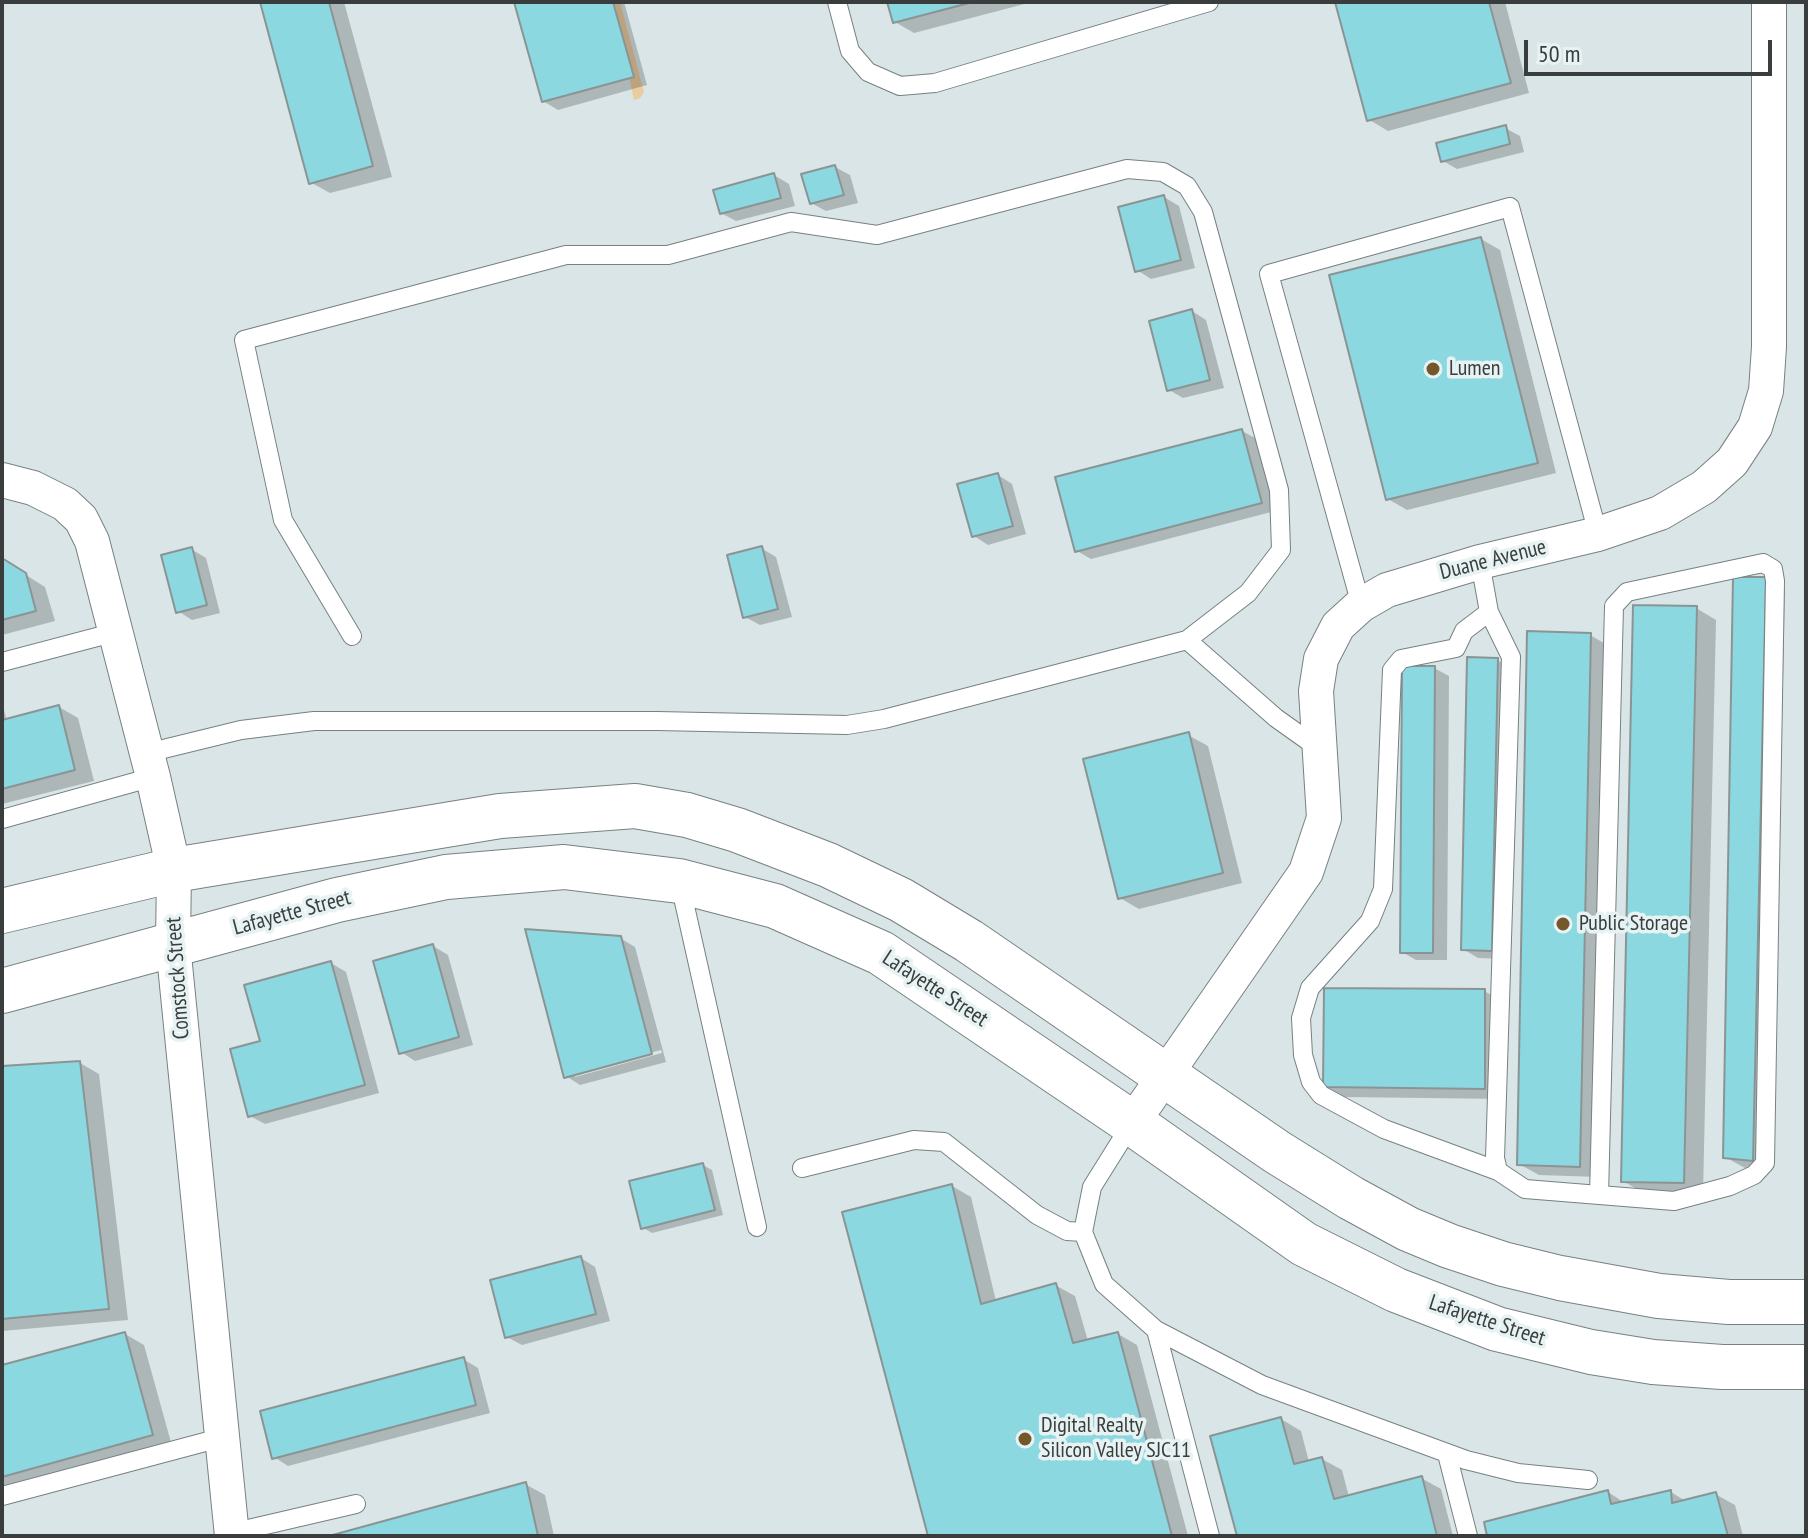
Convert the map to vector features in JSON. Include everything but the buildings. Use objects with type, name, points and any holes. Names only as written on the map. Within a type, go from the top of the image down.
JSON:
[{"type":"main road","points":[[2,911],[174,870],[500,816],[635,806],[687,815],[737,830],[828,865],[901,900],[969,941],[1277,1152],[1408,1229],[1449,1246],[1560,1278],[1645,1294],[1729,1302],[1791,1302]]},
{"type":"main road","name":"Lafayette Street","points":[[2,991],[337,900],[446,877],[564,867],[679,881],[775,906],[881,953],[1304,1244],[1396,1290],[1497,1329],[1591,1352],[1653,1362],[1791,1368]]},
{"type":"street","name":"Duane Avenue","points":[[1132,1123],[1306,872],[1324,818],[1316,691],[1321,659],[1338,626],[1361,605],[1387,590],[1480,562],[1598,534],[1660,513],[1704,487],[1732,462],[1755,427],[1766,391],[1769,347],[1769,2]]},
{"type":"street","name":"Comstock Street","points":[[2,480],[33,488],[65,504],[81,519],[92,541],[174,870],[173,945],[232,1534]]},
{"type":"lane","points":[[837,2],[850,51],[868,72],[900,86],[935,83],[1209,2]]},
{"type":"lane","points":[[2,819],[241,730],[314,721],[642,721],[847,725],[884,719],[1187,640],[1248,593],[1281,550],[1279,490],[1203,212],[1187,186],[1163,172],[1127,169],[877,235],[791,222],[668,255],[566,255],[244,340],[283,520],[352,636]]},
{"type":"lane","points":[[1361,605],[1269,274],[1510,207],[1598,534]]},
{"type":"lane","points":[[1480,562],[1489,612],[1511,657],[1495,1158],[1498,1171]]},
{"type":"lane","points":[[1489,612],[1464,631],[1456,648],[1401,659],[1392,670],[1383,889],[1370,921],[1310,988],[1301,1018],[1303,1055],[1311,1082],[1321,1095],[1384,1129],[1498,1171],[1525,1189],[1599,1195],[1674,1201],[1730,1186],[1754,1175],[1765,1163],[1773,569],[1763,563],[1627,592],[1614,606],[1599,1195]]},
{"type":"lane","points":[[2,662],[116,632]]},
{"type":"lane","points":[[1187,640],[1276,718],[1321,750]]},
{"type":"lane","points":[[679,881],[757,1227]]},
{"type":"lane","points":[[1132,1123],[1092,1187],[1083,1232],[1104,1284],[1156,1330],[1262,1385],[1447,1454],[1518,1473],[1588,1480]]},
{"type":"lane","points":[[802,1168],[914,1140],[944,1142],[1037,1215],[1067,1231],[1083,1232]]},
{"type":"lane","points":[[1156,1330],[1210,1536]]},
{"type":"lane","points":[[2,1496],[220,1438]]},
{"type":"lane","points":[[1447,1454],[1468,1536]]},
{"type":"lane","points":[[232,1534],[356,1504]]},
{"type":"shaded area","points":[[613,2],[620,2],[644,92],[634,100]]},
{"type":"place","name":"Lumen","points":[[1433,369]]},
{"type":"place","name":"Public Storage","points":[[1563,924]]},
{"type":"place","name":"Digital Realty Silicon Valley SJC11","points":[[1025,1439]]}]
